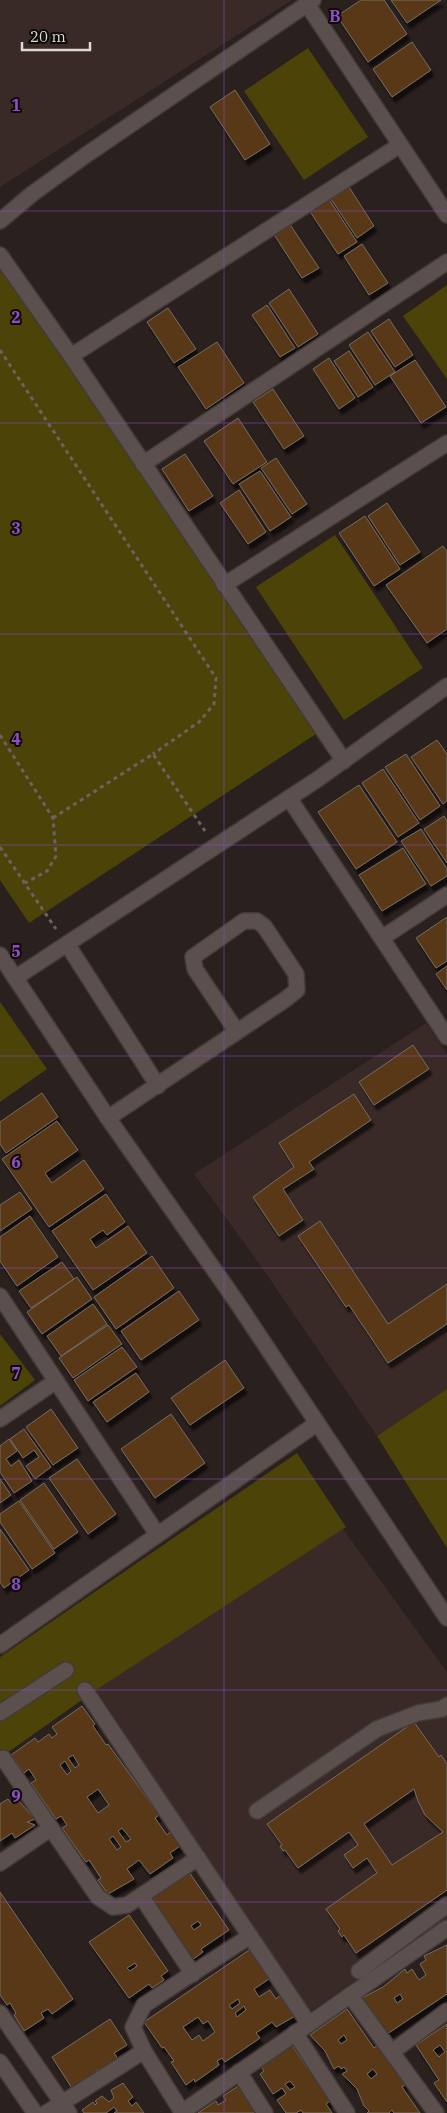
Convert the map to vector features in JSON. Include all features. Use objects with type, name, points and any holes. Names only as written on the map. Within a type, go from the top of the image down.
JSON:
[{"type":"street","points":[[0,221],[32,194],[94,150],[310,2],[400,145],[447,215]]},
{"type":"street","points":[[71,356],[400,145]]},
{"type":"street","points":[[0,255],[71,356],[344,761]]},
{"type":"street","points":[[143,464],[447,262]]},
{"type":"street","points":[[224,585],[447,443]]},
{"type":"street","points":[[14,978],[344,761],[447,686]]},
{"type":"street","points":[[289,798],[447,1037]]},
{"type":"street","points":[[382,938],[447,895]]},
{"type":"street","points":[[108,1118],[158,1086],[286,999],[297,990],[296,974],[264,926],[257,921],[244,921],[193,957],[195,969],[237,1032]]},
{"type":"street","points":[[67,944],[158,1086]]},
{"type":"street","points":[[0,955],[108,1118],[236,1302],[447,1618]]},
{"type":"street","points":[[0,1296],[156,1534]]},
{"type":"street","points":[[0,1419],[56,1381]]},
{"type":"street","points":[[0,1645],[156,1534],[316,1424]]},
{"type":"street","points":[[0,1713],[66,1670]]},
{"type":"street","points":[[85,1690],[309,2024]]},
{"type":"street","points":[[257,1811],[377,1729],[418,1712],[445,1710]]},
{"type":"street","points":[[3,1758],[98,1898],[113,1907],[127,1906],[198,1858]]},
{"type":"street","points":[[0,1863],[51,1828]]},
{"type":"street","points":[[141,1896],[193,1974]]},
{"type":"street","points":[[359,1971],[447,1905]]},
{"type":"street","points":[[250,1936],[144,2005],[133,2027],[144,2051],[181,2112],[447,1928]]},
{"type":"street","points":[[350,1995],[436,2113]]},
{"type":"street","points":[[392,2052],[447,2010]]},
{"type":"street","points":[[0,2013],[66,2108]]},
{"type":"street","points":[[295,2033],[347,2113]]},
{"type":"street","points":[[46,2113],[66,2108],[144,2051]]},
{"type":"street","points":[[0,2062],[35,2113]]},
{"type":"street","points":[[239,2072],[265,2113]]},
{"type":"path","points":[[0,350],[216,678],[214,704],[199,722],[53,818]]},
{"type":"path","points":[[0,735],[53,818],[56,856],[47,871],[25,883]]},
{"type":"path","points":[[153,754],[215,846]]},
{"type":"path","points":[[0,847],[67,944]]},
{"type":"shaded area","points":[[0,0],[292,0],[0,187]]},
{"type":"shaded area","points":[[308,48],[368,137],[304,180],[244,91]]},
{"type":"shaded area","points":[[0,251],[322,730],[29,923],[0,880]]},
{"type":"shaded area","points":[[447,285],[447,379],[403,316]]},
{"type":"shaded area","points":[[335,535],[423,668],[344,720],[256,587]]},
{"type":"shaded area","points":[[0,1002],[47,1069],[0,1102]]},
{"type":"shaded area","points":[[426,1023],[447,1054],[447,1389],[377,1436],[263,1269],[194,1174]]},
{"type":"shaded area","points":[[0,1334],[35,1380],[0,1406]]},
{"type":"shaded area","points":[[447,1389],[447,1548],[377,1436]]},
{"type":"shaded area","points":[[297,1453],[346,1527],[96,1690],[0,1758],[0,1657]]},
{"type":"shaded area","points":[[337,1521],[447,1672],[447,1919],[309,2012],[96,1690]]},
{"type":"building","points":[[361,0],[384,0],[407,34],[368,62],[337,16]]},
{"type":"building","points":[[391,0],[441,0],[407,23]]},
{"type":"building","points":[[412,42],[431,70],[392,97],[373,69]]},
{"type":"building","points":[[235,90],[270,144],[245,160],[210,107]]},
{"type":"building","points":[[349,187],[374,226],[357,238],[331,199]]},
{"type":"building","points":[[328,198],[357,242],[338,254],[309,210]]},
{"type":"building","points":[[289,223],[319,268],[302,278],[273,233]]},
{"type":"building","points":[[362,244],[388,283],[369,295],[344,256]]},
{"type":"building","points":[[289,289],[318,334],[298,347],[269,303]]},
{"type":"building","points":[[267,305],[295,348],[280,357],[252,315]]},
{"type":"building","points":[[168,308],[196,349],[174,363],[147,322]]},
{"type":"building","points":[[389,319],[413,355],[395,367],[371,331]]},
{"type":"building","points":[[368,332],[395,372],[375,385],[349,345]]},
{"type":"building","points":[[217,342],[244,383],[206,409],[178,367]]},
{"type":"building","points":[[349,351],[373,387],[358,397],[334,361]]},
{"type":"building","points":[[329,358],[355,398],[339,409],[313,369]]},
{"type":"building","points":[[415,360],[446,407],[421,423],[390,376]]},
{"type":"building","points":[[273,389],[304,436],[284,449],[253,402]]},
{"type":"building","points":[[238,418],[267,462],[233,484],[204,441]]},
{"type":"building","points":[[185,454],[213,496],[189,511],[162,469]]},
{"type":"building","points":[[276,458],[307,504],[292,514],[261,468]]},
{"type":"building","points":[[260,471],[291,517],[270,531],[239,484]]},
{"type":"building","points":[[239,490],[266,532],[248,544],[220,503]]},
{"type":"building","points":[[387,503],[420,552],[400,565],[368,516]]},
{"type":"building","points":[[365,516],[400,569],[374,586],[339,533]]},
{"type":"building","points":[[443,546],[447,552],[447,629],[427,643],[386,585]]},
{"type":"building","points":[[437,740],[447,754],[447,801],[443,804],[411,757]]},
{"type":"building","points":[[406,754],[440,806],[420,820],[385,767]]},
{"type":"building","points":[[383,769],[419,823],[398,837],[362,783]]},
{"type":"building","points":[[359,785],[397,842],[356,869],[318,812]]},
{"type":"building","points":[[444,816],[447,821],[447,863],[424,829]]},
{"type":"building","points":[[421,829],[447,869],[447,876],[431,886],[401,841]]},
{"type":"building","points":[[403,848],[426,884],[382,911],[359,875]]},
{"type":"building","points":[[447,917],[447,961],[436,968],[416,938]]},
{"type":"building","points":[[447,966],[447,990],[436,974]]},
{"type":"building","points":[[413,1045],[429,1069],[374,1105],[359,1082]]},
{"type":"building","points":[[42,1093],[58,1117],[6,1153],[0,1144],[0,1122]]},
{"type":"building","points":[[354,1094],[371,1120],[309,1162],[314,1169],[283,1189],[303,1220],[279,1236],[253,1197],[294,1167],[279,1143]]},
{"type":"building","points":[[57,1121],[78,1150],[45,1173],[52,1183],[84,1160],[104,1189],[49,1227],[2,1159]]},
{"type":"building","points":[[20,1192],[32,1209],[0,1231],[0,1205]]},
{"type":"building","points":[[106,1194],[125,1222],[107,1235],[103,1230],[90,1239],[96,1248],[128,1226],[147,1253],[93,1290],[52,1231]]},
{"type":"building","points":[[30,1216],[58,1257],[17,1286],[0,1261],[0,1237]]},
{"type":"building","points":[[320,1221],[388,1324],[447,1284],[447,1324],[388,1363],[349,1305],[346,1307],[298,1236]]},
{"type":"building","points":[[152,1256],[174,1288],[116,1329],[94,1297]]},
{"type":"building","points":[[62,1262],[74,1279],[31,1308],[19,1291]]},
{"type":"building","points":[[77,1277],[92,1299],[42,1334],[27,1312]]},
{"type":"building","points":[[179,1291],[199,1320],[141,1360],[121,1331]]},
{"type":"building","points":[[93,1304],[107,1324],[61,1356],[47,1336]]},
{"type":"building","points":[[108,1325],[122,1344],[73,1378],[59,1358]]},
{"type":"building","points":[[122,1347],[137,1367],[88,1401],[74,1380]]},
{"type":"building","points":[[225,1360],[244,1388],[190,1425],[171,1398]]},
{"type":"building","points":[[136,1373],[149,1392],[107,1422],[93,1402]]},
{"type":"building","points":[[51,1409],[78,1448],[53,1465],[26,1427]]},
{"type":"building","points":[[171,1414],[205,1463],[155,1498],[121,1449]]},
{"type":"building","points":[[24,1429],[51,1467],[35,1479],[26,1466],[39,1457],[34,1450],[23,1458],[10,1439]]},
{"type":"building","points":[[9,1439],[17,1451],[6,1459],[11,1466],[19,1460],[32,1481],[14,1493],[0,1472],[0,1446]]},
{"type":"building","points":[[77,1459],[116,1514],[88,1534],[49,1478]]},
{"type":"building","points":[[0,1479],[11,1495],[0,1503]]},
{"type":"building","points":[[44,1483],[78,1532],[54,1549],[20,1500]]},
{"type":"building","points":[[19,1501],[55,1553],[32,1569],[0,1522],[0,1514]]},
{"type":"building","points":[[0,1529],[29,1570],[4,1588],[0,1582]]},
{"type":"building","points":[[82,1706],[95,1724],[93,1726],[106,1745],[108,1744],[159,1815],[155,1818],[167,1835],[170,1832],[180,1846],[170,1853],[173,1858],[150,1874],[139,1860],[127,1869],[134,1879],[108,1894],[98,1880],[101,1878],[89,1860],[86,1862],[62,1828],[67,1825],[61,1816],[56,1819],[31,1783],[36,1780],[29,1769],[24,1773],[11,1755],[35,1738],[38,1742],[49,1734],[52,1738],[57,1734],[52,1727]],"holes":[[[73,1755],[79,1765],[75,1768],[68,1758]],[[65,1761],[71,1771],[67,1775],[60,1765]],[[98,1789],[109,1805],[98,1813],[87,1797]],[[122,1828],[131,1839],[126,1842],[118,1831]],[[113,1836],[121,1847],[117,1850],[109,1839]]]},
{"type":"building","points":[[414,1722],[439,1757],[441,1755],[447,1764],[447,1890],[356,1953],[344,1935],[342,1937],[338,1931],[340,1929],[326,1909],[377,1873],[367,1858],[353,1868],[344,1855],[358,1845],[349,1832],[298,1868],[285,1850],[283,1851],[280,1846],[282,1845],[267,1824]],"holes":[[[414,1789],[425,1815],[443,1832],[392,1865],[364,1824]]]},
{"type":"building","points":[[8,1799],[12,1804],[18,1800],[35,1819],[27,1822],[35,1825],[15,1838],[12,1833],[0,1841],[0,1804]]},
{"type":"building","points":[[189,1872],[229,1930],[201,1949],[203,1952],[192,1960],[146,1902]],"holes":[[[198,1921],[201,1925],[194,1930],[191,1926]]]},
{"type":"building","points":[[0,1892],[73,1999],[52,2014],[48,2009],[41,2013],[44,2018],[24,2031],[14,2015],[16,2013],[10,2003],[7,2005],[0,1995]]},
{"type":"building","points":[[129,1915],[168,1971],[161,1976],[164,1980],[152,1988],[149,1984],[129,1998],[89,1942]],"holes":[[[135,1963],[137,1966],[130,1971],[127,1968]]]},
{"type":"building","points":[[447,1945],[447,1994],[384,2036],[360,1999],[383,1987],[405,1969],[407,1973],[412,1969],[419,1980],[426,1975],[420,1964],[426,1960],[424,1956]],"holes":[[[400,1994],[403,1999],[397,2003],[394,1998]]]},
{"type":"building","points":[[252,1948],[272,1977],[254,1989],[259,1997],[270,1990],[276,1999],[283,1993],[297,2008],[290,2012],[295,2016],[276,2027],[272,2022],[256,2033],[260,2038],[225,2062],[222,2058],[217,2061],[219,2065],[195,2082],[194,2079],[186,2085],[171,2062],[174,2061],[164,2047],[162,2048],[144,2022]],"holes":[[[238,1999],[240,2003],[232,2009],[229,2005]],[[244,2006],[246,2010],[237,2017],[235,2013]],[[198,2017],[203,2024],[208,2021],[215,2032],[203,2041],[199,2035],[192,2040],[183,2027]]]},
{"type":"building","points":[[347,2009],[374,2048],[378,2045],[405,2085],[402,2087],[420,2113],[394,2113],[392,2110],[389,2113],[367,2113],[369,2111],[364,2106],[357,2089],[342,2074],[347,2071],[344,2067],[341,2069],[339,2066],[334,2069],[325,2051],[310,2035]],"holes":[[[344,2035],[347,2040],[341,2044],[338,2040]],[[373,2069],[377,2074],[371,2079],[367,2074]]]},
{"type":"building","points":[[110,2019],[127,2045],[114,2053],[119,2060],[101,2072],[99,2069],[96,2071],[98,2075],[88,2082],[86,2078],[81,2081],[83,2083],[73,2090],[52,2057]]},
{"type":"building","points":[[447,2024],[447,2102],[434,2083],[439,2080],[416,2045]],"holes":[[[440,2045],[445,2052],[439,2057],[433,2050]]]},
{"type":"building","points":[[291,2044],[330,2101],[326,2104],[332,2113],[303,2113],[301,2110],[296,2113],[286,2113],[277,2100],[286,2094],[282,2088],[273,2094],[260,2074],[264,2071],[260,2065]],"holes":[[[290,2081],[295,2087],[290,2090],[285,2084]]]},
{"type":"building","points":[[123,2083],[133,2097],[128,2101],[132,2106],[136,2102],[144,2113],[114,2113],[117,2111],[114,2107],[106,2113],[84,2113],[82,2110],[93,2102],[95,2105],[97,2103],[95,2101],[102,2096],[109,2102],[114,2098],[111,2090]]},
{"type":"building","points":[[243,2083],[263,2113],[198,2113],[216,2101],[218,2105],[226,2100],[223,2096]]}]
